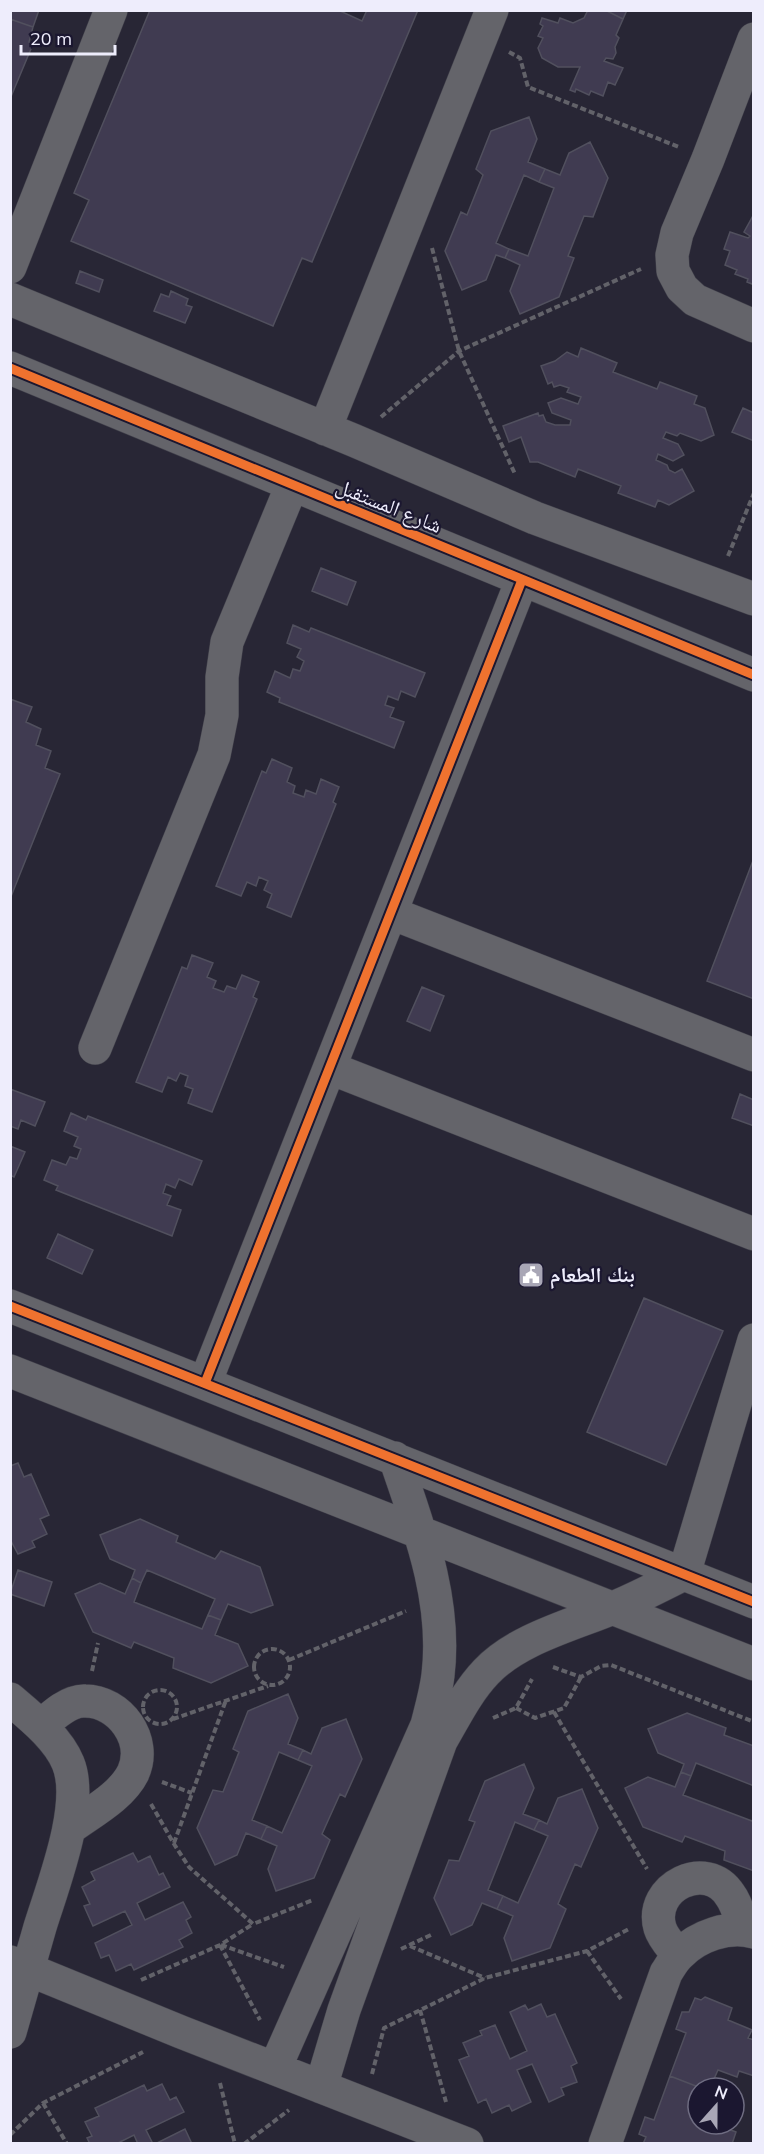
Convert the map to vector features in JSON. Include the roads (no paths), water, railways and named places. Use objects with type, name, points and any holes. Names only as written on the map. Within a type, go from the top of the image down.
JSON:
[{"type":"street","points":[[10,267],[111,10]]},
{"type":"street","points":[[339,435],[418,194],[487,24]]},
{"type":"street","points":[[753,39],[708,159],[676,233],[672,255],[673,271],[682,288],[695,300],[753,326]]},
{"type":"street","points":[[10,300],[535,518],[753,599]]},
{"type":"street","name":"شارع المستقبل","points":[[10,368],[753,675]]},
{"type":"street","points":[[95,1048],[214,754],[222,715],[222,677],[227,642],[292,485]]},
{"type":"street","points":[[205,1383],[522,580]]},
{"type":"street","points":[[391,913],[753,1055]]},
{"type":"street","points":[[330,1068],[753,1234]]},
{"type":"street","points":[[10,1306],[753,1602]]},
{"type":"street","points":[[321,2086],[344,2010],[441,1741],[464,1702],[487,1671],[513,1651],[541,1637],[614,1608],[684,1574],[753,1340]]},
{"type":"street","points":[[10,1371],[753,1664]]},
{"type":"street","points":[[278,2063],[427,1725],[438,1675],[437,1597],[420,1534],[395,1458]]},
{"type":"street","points":[[10,1699],[41,1726],[68,1762],[73,1783],[70,1828],[19,1965],[10,2032]]},
{"type":"street","points":[[41,1726],[73,1703],[85,1701],[117,1711],[126,1721],[136,1739],[134,1772],[123,1787],[70,1828]]},
{"type":"street","points":[[605,2144],[666,1973],[678,1955],[703,1937],[728,1930],[749,1930],[730,1894],[718,1883],[703,1877],[688,1879],[673,1886],[661,1905],[660,1929],[678,1955]]},
{"type":"street","points":[[19,1965],[195,2038],[278,2063],[321,2086],[461,2141]]},
{"type":"place","name":"بنك الطعام","points":[[531,1275]]}]
